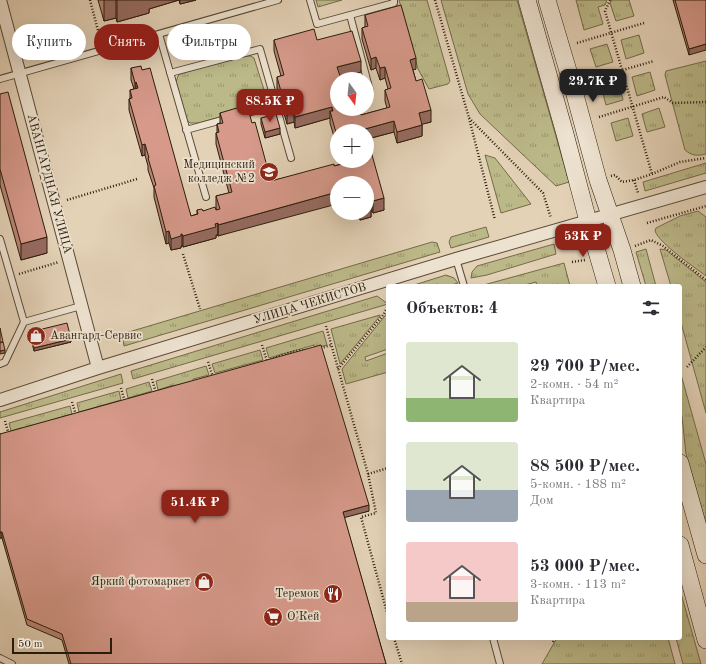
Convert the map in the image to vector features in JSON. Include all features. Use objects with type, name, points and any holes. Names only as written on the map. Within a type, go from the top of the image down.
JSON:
[{"type":"main road","points":[[527,0],[606,284]]},
{"type":"main road","points":[[548,0],[598,180],[622,250],[631,284]]},
{"type":"main road","points":[[682,470],[706,555]]},
{"type":"main road","points":[[682,552],[706,640]]},
{"type":"street","name":"АВАНГАРДНАЯ УЛИЦА","points":[[0,0],[98,368]]},
{"type":"street","name":"УЛИЦА ЧЕКИСТОВ","points":[[390,283],[456,259],[706,187]]},
{"type":"street","name":"УЛИЦА ЧЕКИСТОВ","points":[[0,400],[98,368],[386,284]]},
{"type":"lane","points":[[206,197],[159,34],[278,0]]},
{"type":"lane","points":[[310,0],[316,24],[394,2],[394,0]]},
{"type":"lane","points":[[350,15],[365,72]]},
{"type":"lane","points":[[170,73],[260,49],[291,158]]},
{"type":"lane","points":[[0,79],[94,53]]},
{"type":"lane","points":[[186,130],[276,105]]},
{"type":"lane","points":[[0,239],[24,322],[5,362],[0,364]]},
{"type":"lane","points":[[456,259],[463,284]]},
{"type":"lane","points":[[24,322],[81,306]]},
{"type":"lane","points":[[494,640],[500,664]]},
{"type":"lane","points":[[0,658],[12,664]]},
{"type":"path","points":[[90,0],[97,24]]},
{"type":"path","points":[[435,0],[469,118],[495,220]]},
{"type":"path","points":[[610,0],[605,11],[652,174]]},
{"type":"path","points":[[577,43],[644,23]]},
{"type":"path","points":[[588,80],[654,61]]},
{"type":"path","points":[[599,118],[664,97],[673,103],[706,102]]},
{"type":"path","points":[[469,118],[543,193],[551,218]]},
{"type":"path","points":[[607,178],[615,175],[622,182],[634,180],[680,162],[706,158]]},
{"type":"path","points":[[67,200],[137,179]]},
{"type":"path","points":[[634,180],[638,193]]},
{"type":"path","points":[[647,223],[706,206]]},
{"type":"path","points":[[635,246],[651,240],[663,246],[706,280]]},
{"type":"path","points":[[183,254],[200,309]]},
{"type":"path","points":[[10,276],[69,260]]},
{"type":"path","points":[[572,262],[588,260]]},
{"type":"path","points":[[338,369],[386,310]]},
{"type":"path","points":[[326,326],[368,474],[376,513],[361,517],[386,609]]},
{"type":"path","points":[[262,345],[267,361]]},
{"type":"path","points":[[315,350],[331,345]]},
{"type":"path","points":[[687,366],[706,347]]},
{"type":"path","points":[[264,362],[277,356],[308,350]]},
{"type":"path","points":[[208,362],[213,377],[220,375]]},
{"type":"path","points":[[152,379],[156,393],[163,391]]},
{"type":"path","points":[[118,404],[125,402],[121,388]]},
{"type":"path","points":[[72,402],[76,415]]},
{"type":"path","points":[[70,417],[83,413]]},
{"type":"path","points":[[5,420],[9,435]]},
{"type":"path","points":[[4,436],[14,433]]},
{"type":"path","points":[[368,474],[386,469]]},
{"type":"path","points":[[395,640],[402,664]]},
{"type":"green space","points":[[316,0],[342,0],[318,7]]},
{"type":"green space","points":[[399,0],[427,0],[450,81],[448,84],[429,89],[418,69]]},
{"type":"green space","points":[[441,0],[517,0],[569,182],[556,186],[480,114],[468,94]]},
{"type":"green space","points":[[576,0],[607,0],[605,5],[598,7],[603,24],[584,30]]},
{"type":"green space","points":[[612,0],[629,0],[634,16],[616,21],[610,3]]},
{"type":"green space","points":[[639,35],[644,53],[626,59],[621,40]]},
{"type":"green space","points":[[607,44],[613,62],[596,67],[590,49]]},
{"type":"green space","points":[[251,56],[254,58],[266,96],[264,102],[259,106],[198,123],[190,123],[186,119],[176,82],[180,74],[229,60],[251,60]]},
{"type":"green space","points":[[706,61],[706,154],[695,155],[685,150],[665,75],[666,71]]},
{"type":"green space","points":[[650,72],[655,90],[637,96],[632,77]]},
{"type":"green space","points":[[618,81],[623,100],[606,105],[601,86]]},
{"type":"green space","points":[[659,108],[665,127],[647,132],[642,114]]},
{"type":"green space","points":[[628,118],[633,136],[616,141],[611,123]]},
{"type":"green space","points":[[485,155],[495,158],[531,204],[501,213]]},
{"type":"green space","points":[[706,163],[706,173],[645,191],[643,182]]},
{"type":"green space","points":[[698,211],[706,217],[706,276],[670,249],[655,231],[656,228],[680,216]]},
{"type":"green space","points":[[486,227],[489,237],[451,248],[449,242],[451,237]]},
{"type":"green space","points":[[432,242],[437,243],[440,252],[124,346],[122,334]]},
{"type":"green space","points":[[554,244],[556,254],[487,275],[471,278],[472,272],[477,266]]},
{"type":"green space","points":[[646,249],[655,284],[645,284],[636,252]]},
{"type":"green space","points":[[660,249],[666,250],[706,282],[706,413],[682,326],[682,284],[670,284]]},
{"type":"green space","points":[[564,263],[569,284],[536,284],[536,282],[528,284],[487,284]]},
{"type":"green space","points":[[446,275],[454,278],[458,283],[455,284],[417,284]]},
{"type":"green space","points":[[377,296],[386,303],[386,305],[133,379],[131,371]]},
{"type":"green space","points":[[386,314],[386,350],[365,357],[366,361],[386,354],[386,373],[346,384],[342,369]]},
{"type":"green space","points":[[380,316],[340,364],[331,329]]},
{"type":"green space","points":[[323,331],[327,345],[315,348],[314,345],[269,358],[266,348]]},
{"type":"green space","points":[[260,350],[263,360],[215,373],[212,364]]},
{"type":"green space","points":[[206,366],[209,375],[193,379],[194,382],[174,388],[173,385],[158,390],[156,381]]},
{"type":"green space","points":[[121,374],[123,383],[0,418],[0,412]]},
{"type":"green space","points":[[682,378],[706,464],[706,524],[686,454],[682,417]]},
{"type":"green space","points":[[149,382],[152,391],[128,398],[126,389]]},
{"type":"green space","points":[[119,391],[121,400],[79,412],[77,403]]},
{"type":"green space","points":[[70,406],[72,414],[25,430],[21,428],[11,431],[9,423]]},
{"type":"green space","points":[[682,597],[701,664],[683,664],[677,640],[682,640]]},
{"type":"green space","points":[[556,640],[669,640],[675,664],[542,664]]},
{"type":"building","points":[[675,0],[706,0],[706,44],[689,49]]},
{"type":"building","points":[[401,5],[416,58],[410,60],[416,81],[422,79],[431,110],[419,113],[422,125],[397,132],[394,121],[374,127],[374,124],[334,124],[331,116],[374,116],[374,111],[390,107],[385,90],[391,88],[385,67],[380,68],[376,57],[371,59],[362,28],[368,26],[365,15]]},
{"type":"building","points":[[314,29],[317,40],[352,31],[361,61],[337,67],[339,72],[330,72],[330,108],[295,117],[294,111],[287,113],[277,77],[284,75],[274,40]]},
{"type":"building","points":[[141,66],[142,70],[150,68],[191,216],[198,214],[197,210],[202,209],[203,211],[215,207],[216,210],[220,209],[216,196],[232,192],[216,133],[219,132],[217,124],[223,123],[220,113],[247,105],[252,123],[255,122],[271,181],[330,165],[330,168],[374,168],[374,162],[384,198],[374,201],[374,176],[330,176],[330,194],[218,225],[218,223],[215,224],[216,227],[183,236],[181,234],[181,236],[171,239],[169,231],[166,232],[154,186],[156,185],[149,158],[145,144],[142,145],[129,99],[132,98],[130,90],[138,88],[131,68]]},
{"type":"building","points":[[594,80],[596,89],[593,90],[591,81]]},
{"type":"building","points":[[8,92],[47,237],[21,244],[0,169],[0,94]]},
{"type":"building","points":[[276,114],[280,128],[265,132],[261,118]]},
{"type":"building","points":[[67,323],[71,339],[34,348],[30,332]]},
{"type":"building","points":[[0,328],[3,342],[0,342]]},
{"type":"building","points":[[3,342],[5,350],[0,351],[0,343]]},
{"type":"building","points":[[321,345],[369,505],[343,512],[386,664],[71,664],[62,634],[27,619],[2,532],[0,532],[0,434]]},
{"type":"place","name":"Медицинский колледж №2","points":[[269,172]]},
{"type":"place","name":"Авангард-Сервис","points":[[36,336]]},
{"type":"place","name":"Яркий фотомаркет","points":[[204,582]]},
{"type":"place","name":"Теремок","points":[[333,594]]},
{"type":"place","name":"О’Кей","points":[[273,617]]}]
